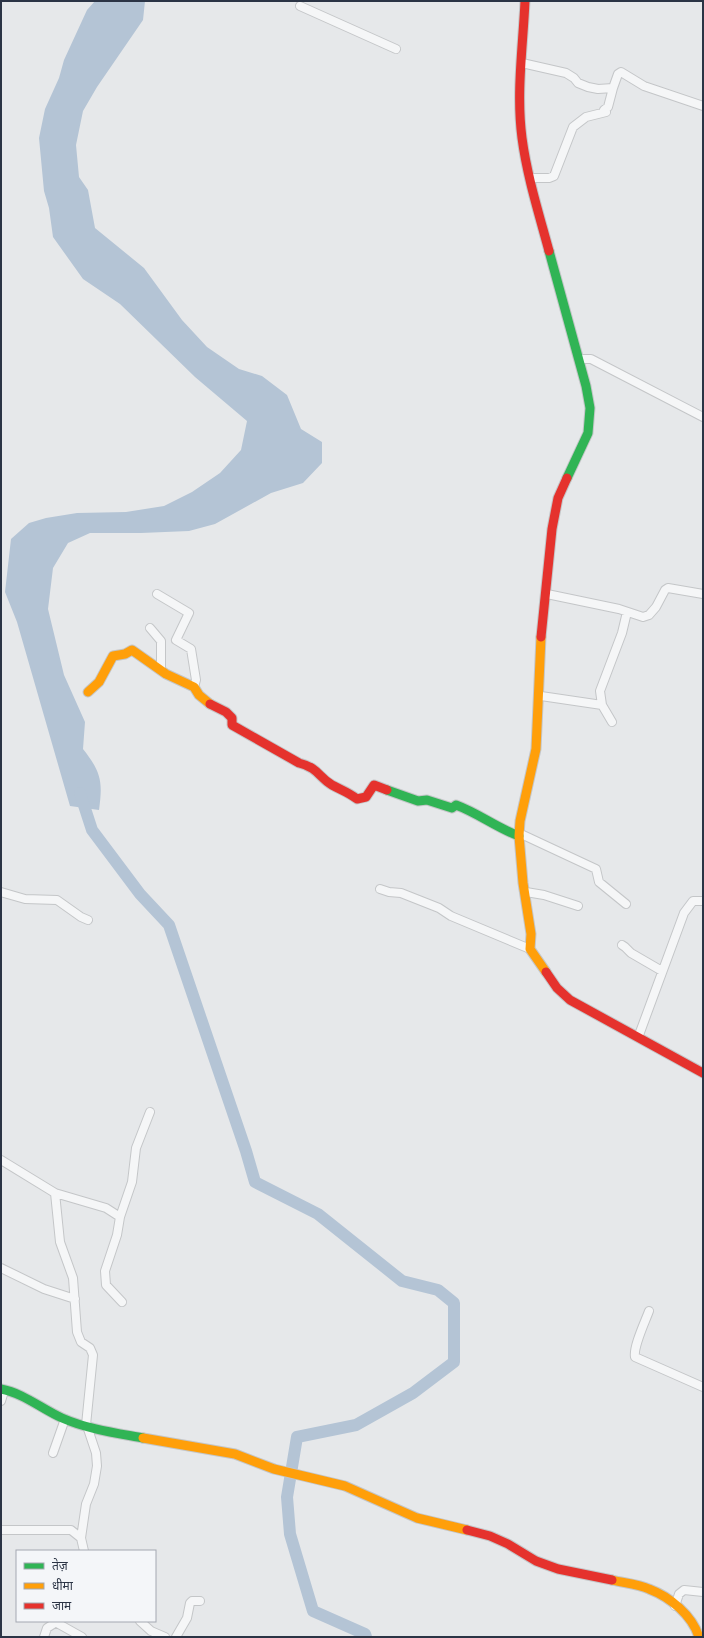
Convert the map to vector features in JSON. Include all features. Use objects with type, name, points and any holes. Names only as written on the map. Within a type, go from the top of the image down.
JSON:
[{"type":"street","points":[[525,1],[526,64],[520,101],[522,130],[582,359],[589,401],[589,427],[586,438],[557,504],[552,529],[542,696],[536,756],[523,803],[521,834],[531,934],[530,949]]},
{"type":"street","points":[[300,6],[396,49]]},
{"type":"street","points":[[526,64],[566,73],[574,78],[578,83],[588,87],[598,89],[613,88]]},
{"type":"street","points":[[534,178],[549,178],[554,176],[573,127],[586,117],[606,112],[604,110],[608,107],[613,88],[620,72],[644,86],[703,106]]},
{"type":"street","points":[[582,359],[703,417]]},
{"type":"street","points":[[548,594],[643,617],[650,615],[665,590],[668,588],[703,594]]},
{"type":"street","points":[[157,594],[189,613],[176,640],[191,649],[196,680],[194,687]]},
{"type":"street","points":[[612,722],[602,705],[601,686],[621,637],[627,612]]},
{"type":"street","points":[[150,628],[161,640],[161,670]]},
{"type":"street","points":[[88,692],[92,691],[113,656],[125,654],[132,650],[161,670],[194,687],[199,695],[211,705],[226,712],[232,718],[232,725],[299,763],[311,766],[332,785],[345,790],[357,799],[366,797],[374,785],[418,801],[427,800],[452,808],[456,805],[465,807],[486,821],[511,834],[521,834],[596,869],[597,881],[626,904]]},
{"type":"street","points":[[542,696],[602,705]]},
{"type":"street","points":[[380,888],[389,892],[402,893],[438,908],[451,916],[530,949],[541,962],[552,984],[575,1003],[640,1035],[703,1073]]},
{"type":"street","points":[[1,892],[25,899],[57,900],[88,920]]},
{"type":"street","points":[[527,892],[578,906]]},
{"type":"street","points":[[640,1035],[662,971],[686,909],[693,901],[703,901]]},
{"type":"street","points":[[622,946],[626,947],[631,953],[662,971]]},
{"type":"street","points":[[122,1302],[108,1289],[104,1275],[117,1235],[120,1217],[132,1182],[136,1148],[150,1112]]},
{"type":"street","points":[[1,1160],[55,1194],[106,1208],[120,1217]]},
{"type":"street","points":[[55,1194],[58,1234],[72,1272],[79,1338],[90,1348],[93,1355],[86,1426],[96,1453],[97,1466],[94,1484],[86,1504],[81,1538],[84,1550]]},
{"type":"street","points":[[1,1268],[44,1289],[75,1299]]},
{"type":"street","points":[[649,1311],[634,1353],[635,1357],[703,1388]]},
{"type":"street","points":[[1,1401],[2,1390],[16,1393],[65,1419],[86,1426],[116,1433],[224,1451],[274,1469],[345,1486],[417,1518],[427,1519],[490,1536],[547,1566],[648,1588],[667,1598],[695,1625],[700,1635]]},
{"type":"street","points":[[53,1453],[65,1419]]},
{"type":"street","points":[[1,1530],[71,1530],[81,1538]]},
{"type":"street","points":[[675,1606],[678,1594],[684,1590],[703,1592]]},
{"type":"street","points":[[176,1637],[187,1618],[190,1603],[192,1601],[200,1601]]},
{"type":"street","points":[[44,1637],[47,1628],[57,1622],[82,1637]]},
{"type":"street","points":[[141,1622],[151,1631],[165,1637]]},
{"type":"water","points":[[95,1],[145,1],[143,20],[97,87],[83,111],[76,145],[79,177],[88,190],[95,228],[144,268],[182,320],[207,347],[239,369],[262,376],[287,395],[301,429],[322,442],[322,463],[303,483],[271,493],[215,524],[189,531],[90,533],[68,543],[53,568],[48,609],[64,675],[85,722],[83,749],[94,764],[99,777],[101,791],[99,810],[70,806],[17,622],[5,592],[11,539],[29,523],[46,518],[77,513],[126,512],[164,506],[192,492],[220,473],[241,450],[247,421],[195,377],[120,304],[83,279],[53,237],[49,208],[44,191],[39,138],[45,109],[59,78],[64,60],[87,10]]},
{"type":"waterway","points":[[80,793],[92,830],[140,894],[169,925],[246,1151],[255,1182],[318,1214],[402,1281],[438,1290],[454,1303],[454,1362],[413,1393],[356,1425],[297,1437],[287,1497],[290,1534],[313,1611],[365,1634],[366,1637]]},
{"type":"traffic: fast","points":[[549,251],[586,386],[590,408],[588,433],[567,478]]},
{"type":"traffic: fast","points":[[387,790],[418,801],[427,800],[452,808],[456,805],[519,836]]},
{"type":"traffic: fast","points":[[1,1389],[17,1394],[72,1422],[102,1430],[143,1438]]},
{"type":"traffic: slow","points":[[541,637],[536,749],[520,821],[519,836],[523,883],[531,934],[530,949],[546,972]]},
{"type":"traffic: slow","points":[[88,692],[99,682],[113,656],[125,654],[132,650],[166,674],[194,687],[199,695],[210,704]]},
{"type":"traffic: slow","points":[[143,1438],[235,1454],[274,1469],[345,1486],[417,1518],[467,1530]]},
{"type":"traffic: slow","points":[[612,1580],[645,1587],[665,1597],[686,1614],[696,1629],[699,1637]]},
{"type":"traffic: jam","points":[[525,1],[520,70],[520,121],[527,166],[549,251]]},
{"type":"traffic: jam","points":[[541,637],[552,529],[558,498],[567,478]]},
{"type":"traffic: jam","points":[[210,704],[226,712],[232,718],[232,725],[299,763],[311,767],[327,782],[357,799],[366,797],[374,785],[387,790]]},
{"type":"traffic: jam","points":[[546,972],[557,988],[570,1000],[703,1073]]},
{"type":"traffic: jam","points":[[467,1530],[490,1536],[508,1544],[536,1561],[558,1569],[612,1580]]}]
